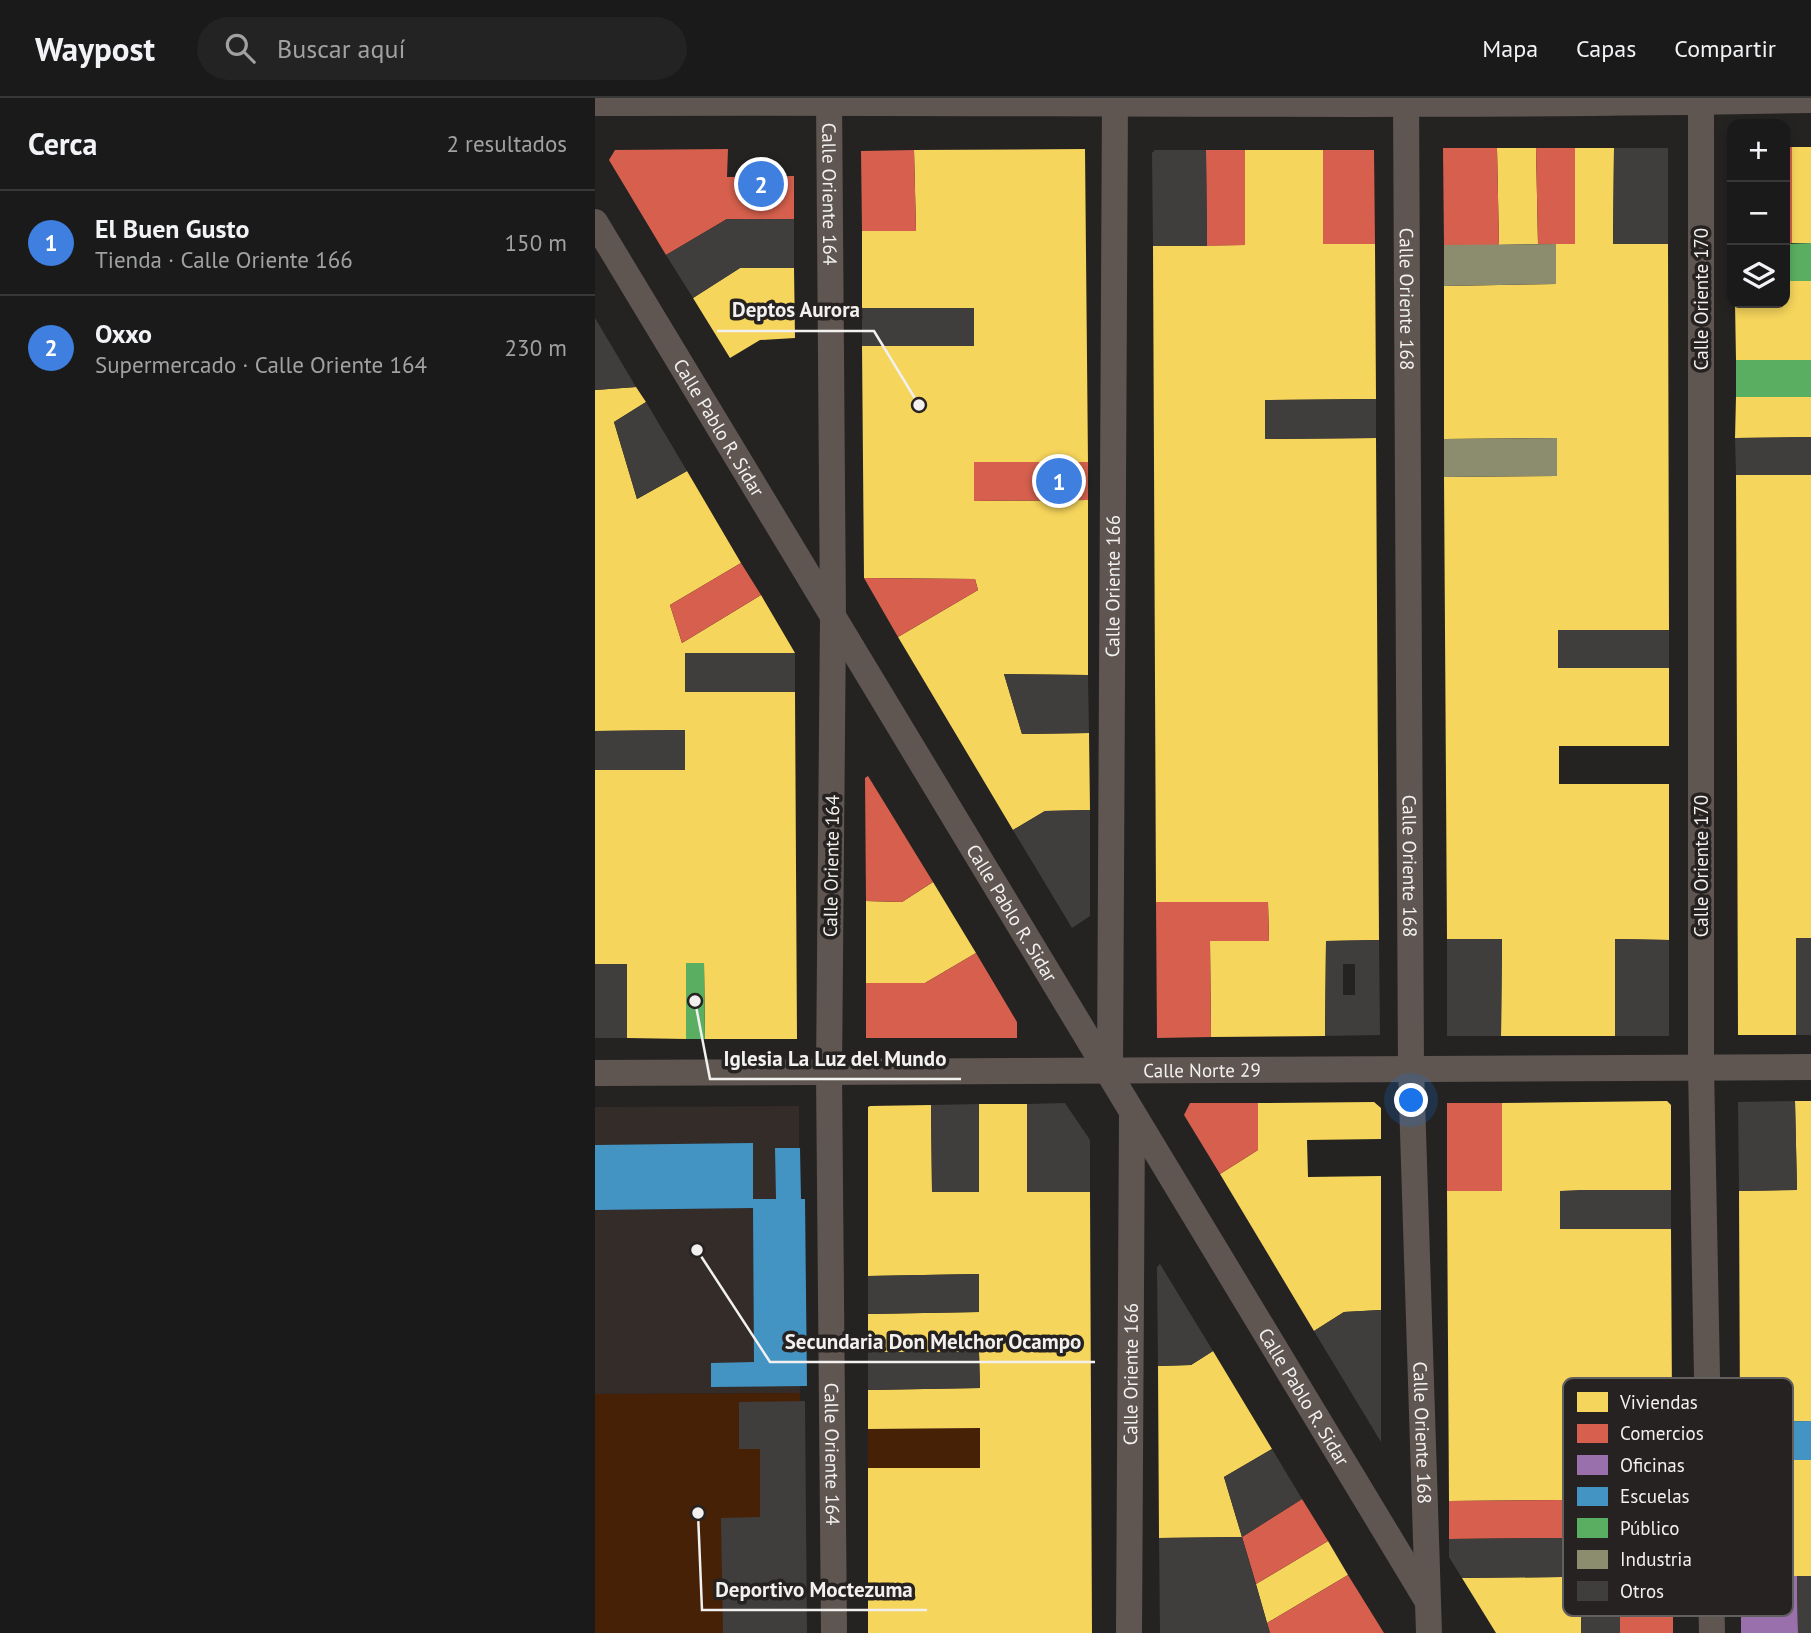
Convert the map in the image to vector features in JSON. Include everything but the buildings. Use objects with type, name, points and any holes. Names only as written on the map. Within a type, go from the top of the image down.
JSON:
[{"type":"street","points":[[595,103],[829,100],[1811,100]]},
{"type":"street","name":"Calle Oriente 164","points":[[829,100],[833,618],[829,1073],[834,1633]]},
{"type":"street","name":"Calle Oriente 170","points":[[1701,100],[1701,1068],[1707,1378]]},
{"type":"street","name":"Calle Oriente 168","points":[[1406,101],[1411,1069],[1429,1633]]},
{"type":"street","name":"Calle Oriente 166","points":[[1109,1072],[1115,102]]},
{"type":"street","name":"Calle Pablo R. Sidar","points":[[595,222],[1428,1602]]},
{"type":"street","name":"Calle Norte 29","points":[[595,1073],[1811,1067]]},
{"type":"street","name":"Calle Oriente 166","points":[[1129,1633],[1132,1115]]},
{"type":"shaded area","points":[[799,1106],[800,1393],[595,1394],[595,1107]]},
{"type":"shaded area","points":[[800,1393],[801,1633],[595,1633],[595,1394]]},
{"type":"shaded area","points":[[980,1428],[980,1468],[868,1468],[868,1429]]},
{"type":"place","name":"Oxxo","points":[[761,184]]},
{"type":"place","name":"Deptos Aurora","points":[[919,405]]},
{"type":"place","name":"El Buen Gusto","points":[[1059,481]]},
{"type":"place","name":"Iglesia La Luz del Mundo","points":[[695,1001]]},
{"type":"place","name":"Secundaria Don Melchor Ocampo","points":[[697,1250]]},
{"type":"place","name":"Deportivo Moctezuma","points":[[698,1513]]}]
